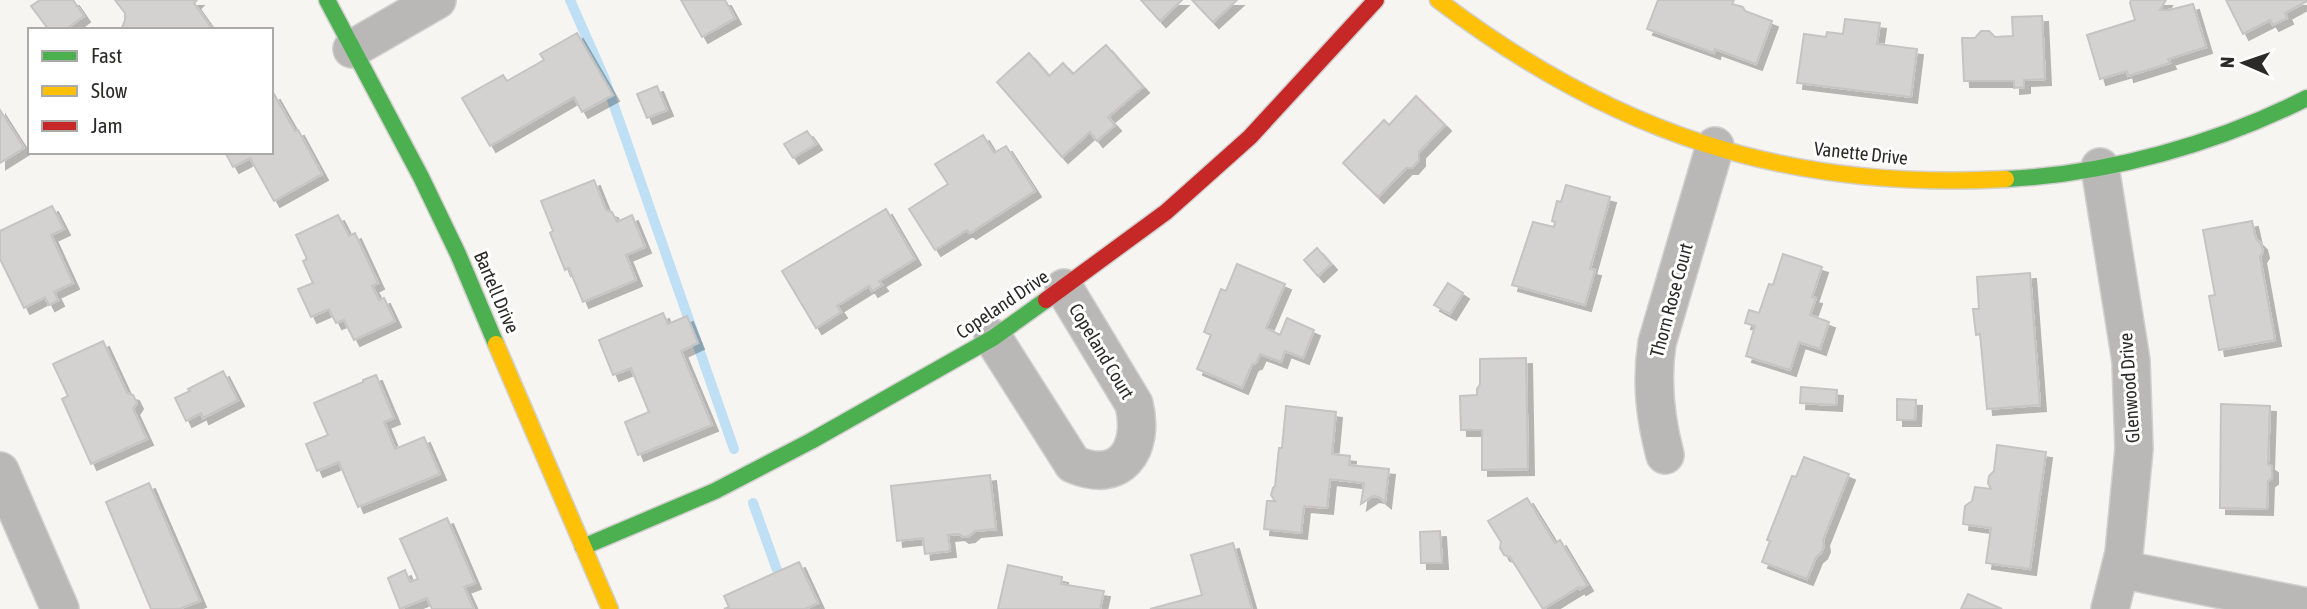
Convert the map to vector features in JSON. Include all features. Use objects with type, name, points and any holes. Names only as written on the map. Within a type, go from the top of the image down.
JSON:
[{"type":"street","name":"Bartell Drive","points":[[327,0],[421,177],[458,254],[610,609]]},
{"type":"street","points":[[352,49],[437,0]]},
{"type":"street","name":"Copeland Drive","points":[[583,547],[727,485],[811,441],[993,338],[1166,212],[1250,137],[1376,0]]},
{"type":"street","name":"Vanette Drive","points":[[1438,0],[1542,73],[1629,116],[1767,161],[1827,172],[1894,179],[1996,180],[2040,177],[2099,167],[2214,138],[2307,98]]},
{"type":"street","name":"Thorn Rose Court","points":[[1665,455],[1656,419],[1653,370],[1657,343],[1715,146]]},
{"type":"street","name":"Glenwood Drive","points":[[2099,167],[2131,361],[2134,449],[2124,553],[2110,609]]},
{"type":"street","name":"Copeland Court","points":[[993,338],[1073,464],[1086,470],[1102,472],[1114,469],[1126,458],[1133,444],[1138,422],[1133,404],[1064,288]]},
{"type":"street","points":[[0,471],[60,609]]},
{"type":"street","points":[[2120,569],[2307,607]]},
{"type":"building","points":[[40,0],[73,0],[84,16],[68,28],[48,28],[31,6]]},
{"type":"building","points":[[115,0],[197,0],[194,3],[212,28],[122,28],[125,13]]},
{"type":"building","points":[[681,0],[725,0],[735,18],[702,37]]},
{"type":"building","points":[[1141,0],[1182,0],[1160,21]]},
{"type":"building","points":[[1192,0],[1237,0],[1213,22]]},
{"type":"building","points":[[1658,0],[1734,0],[1732,4],[1772,21],[1756,64],[1715,49],[1714,53],[1647,29]]},
{"type":"building","points":[[2131,0],[2166,0],[2160,10],[2193,4],[2206,47],[2168,59],[2170,63],[2128,76],[2127,71],[2100,79],[2087,35],[2135,20]]},
{"type":"building","points":[[2226,0],[2307,1],[2285,13],[2287,18],[2273,25],[2270,20],[2243,34]]},
{"type":"building","points":[[2042,16],[2045,79],[2024,80],[2024,87],[2014,88],[2014,81],[1964,81],[1962,38],[1975,38],[1981,31],[1989,31],[1995,37],[2013,36],[2012,17]]},
{"type":"building","points":[[1845,19],[1880,23],[1877,44],[1917,49],[1911,97],[1797,83],[1804,34],[1826,37],[1827,32],[1843,34]]},
{"type":"building","points":[[577,33],[613,95],[582,112],[574,97],[490,146],[462,98],[503,75],[507,81],[544,60],[540,54]]},
{"type":"building","points":[[1106,45],[1143,87],[1108,117],[1115,125],[1097,141],[1090,132],[1062,157],[997,82],[1029,53],[1049,76],[1063,63],[1073,74]]},
{"type":"building","points":[[657,86],[667,110],[647,118],[637,94]]},
{"type":"building","points":[[273,95],[295,131],[298,130],[322,174],[274,201],[250,158],[233,167],[226,154],[273,154]]},
{"type":"building","points":[[1416,96],[1445,125],[1419,152],[1419,160],[1412,168],[1406,168],[1378,197],[1343,163],[1384,120],[1389,125]]},
{"type":"building","points":[[0,110],[24,148],[0,163]]},
{"type":"building","points":[[807,131],[816,144],[793,158],[784,144]]},
{"type":"building","points":[[983,135],[994,153],[1006,146],[1035,191],[970,233],[967,230],[935,250],[909,209],[948,184],[935,164]]},
{"type":"building","points":[[594,180],[606,210],[612,212],[617,222],[632,215],[645,247],[626,255],[636,280],[583,302],[569,268],[565,270],[541,201]]},
{"type":"building","points":[[1566,185],[1610,197],[1590,269],[1595,270],[1585,305],[1512,285],[1533,222],[1554,227],[1555,222],[1552,221],[1557,201],[1561,202]]},
{"type":"building","points":[[52,206],[64,229],[51,235],[73,283],[54,292],[58,300],[49,305],[45,297],[24,308],[0,259],[0,231]]},
{"type":"building","points":[[886,209],[915,259],[879,281],[882,285],[872,291],[869,286],[837,306],[841,312],[816,328],[782,271]]},
{"type":"building","points":[[338,215],[349,236],[355,233],[378,283],[372,286],[379,300],[384,298],[395,321],[354,340],[344,320],[336,323],[329,309],[311,317],[298,289],[313,283],[303,261],[307,259],[296,235]]},
{"type":"building","points":[[2252,221],[2256,239],[2263,252],[2260,257],[2275,340],[2219,350],[2209,296],[2215,295],[2203,230]]},
{"type":"building","points":[[1317,248],[1331,264],[1318,276],[1304,260]]},
{"type":"building","points":[[1783,254],[1822,267],[1812,297],[1816,298],[1810,315],[1829,322],[1820,349],[1799,342],[1790,370],[1746,356],[1755,326],[1745,323],[1749,310],[1759,313],[1769,284],[1773,285]]},
{"type":"building","points":[[1237,264],[1285,284],[1266,328],[1280,335],[1287,318],[1314,330],[1303,358],[1285,351],[1281,362],[1260,354],[1256,363],[1252,364],[1242,388],[1197,369],[1211,335],[1204,332],[1221,289],[1226,291]]},
{"type":"building","points":[[2030,273],[2040,405],[1987,409],[1980,334],[1976,335],[1973,309],[1979,309],[1977,277]]},
{"type":"building","points":[[1448,283],[1463,293],[1450,314],[1434,305]]},
{"type":"building","points":[[663,313],[668,324],[687,316],[698,343],[681,351],[712,425],[638,455],[625,422],[649,412],[631,368],[613,375],[599,340]]},
{"type":"building","points":[[103,341],[127,393],[133,395],[137,403],[133,409],[147,439],[91,464],[62,399],[68,396],[53,364]]},
{"type":"building","points":[[1526,358],[1528,469],[1482,470],[1482,430],[1461,430],[1460,396],[1477,395],[1480,359]]},
{"type":"building","points":[[223,371],[238,400],[203,418],[201,413],[186,421],[175,398]]},
{"type":"building","points":[[376,375],[394,418],[384,422],[395,449],[424,437],[440,474],[358,507],[339,462],[317,471],[306,444],[328,435],[314,403]]},
{"type":"building","points":[[1801,387],[1837,390],[1836,405],[1800,403]]},
{"type":"building","points":[[1897,399],[1916,400],[1915,420],[1897,420]]},
{"type":"building","points":[[2221,404],[2270,406],[2268,464],[2272,467],[2272,478],[2268,481],[2267,509],[2220,508]]},
{"type":"building","points":[[1286,406],[1336,412],[1332,454],[1350,456],[1349,465],[1389,469],[1385,502],[1373,496],[1361,504],[1364,483],[1330,479],[1327,508],[1304,506],[1301,533],[1264,529],[1267,501],[1275,501],[1271,495],[1275,486],[1279,448],[1282,448]]},
{"type":"building","points":[[1997,445],[2046,452],[2030,569],[1986,563],[1991,528],[1963,524],[1965,506],[1972,501],[1975,487],[1991,489],[1988,483],[1989,476],[1994,471]]},
{"type":"building","points":[[1804,457],[1849,474],[1823,540],[1824,546],[1807,579],[1762,562],[1770,541],[1767,540],[1792,476],[1796,477]]},
{"type":"building","points":[[990,475],[996,529],[975,531],[963,537],[959,534],[948,535],[950,551],[925,554],[923,538],[897,541],[891,486]]},
{"type":"building","points":[[149,483],[200,601],[179,609],[151,609],[106,502]]},
{"type":"building","points":[[1527,498],[1555,543],[1560,540],[1587,585],[1543,609],[1510,557],[1504,555],[1500,548],[1501,542],[1488,521]]},
{"type":"building","points":[[447,518],[475,583],[464,587],[474,609],[432,609],[427,598],[400,609],[388,578],[405,570],[410,582],[418,579],[400,539]]},
{"type":"building","points":[[1440,531],[1442,563],[1421,563],[1420,532]]},
{"type":"building","points":[[1233,543],[1252,609],[1150,609],[1202,595],[1191,555]]},
{"type":"building","points":[[799,562],[818,603],[805,609],[724,609],[729,607],[724,596]]},
{"type":"building","points":[[1008,565],[1062,577],[1061,584],[1104,591],[1100,609],[998,609]]},
{"type":"building","points":[[1968,594],[2002,609],[1961,609]]},
{"type":"waterway","points":[[570,0],[604,77],[734,449]]},
{"type":"waterway","points":[[753,503],[791,609]]},
{"type":"traffic: fast","points":[[327,0],[421,177],[458,254],[496,344]]},
{"type":"traffic: fast","points":[[2006,179],[2084,171],[2161,154],[2236,129],[2307,98]]},
{"type":"traffic: fast","points":[[583,547],[715,491],[811,441],[993,338],[1046,300]]},
{"type":"traffic: slow","points":[[1438,0],[1504,46],[1570,86],[1637,118],[1705,144],[1776,163],[1849,175],[1926,180],[2006,179]]},
{"type":"traffic: slow","points":[[496,344],[610,609]]},
{"type":"traffic: jam","points":[[1046,300],[1166,212],[1250,137],[1376,0]]}]
